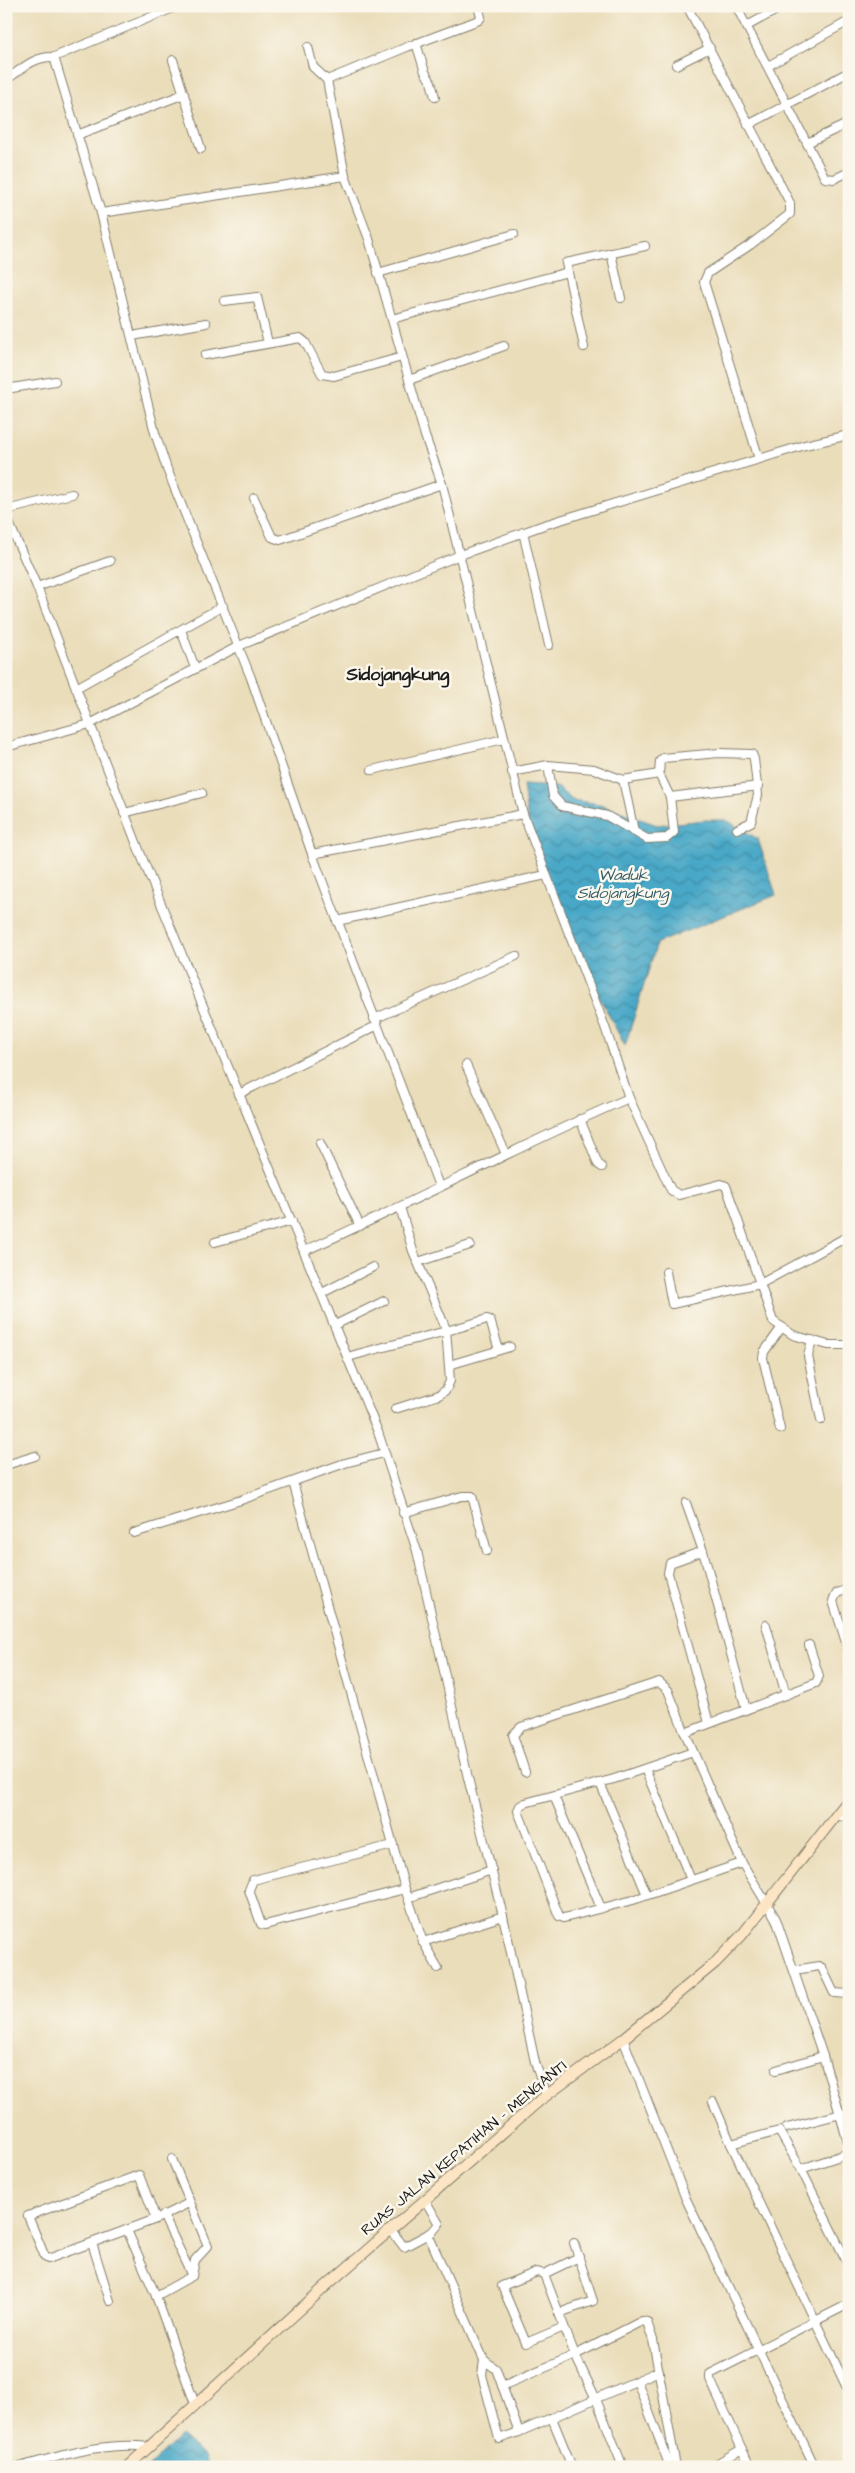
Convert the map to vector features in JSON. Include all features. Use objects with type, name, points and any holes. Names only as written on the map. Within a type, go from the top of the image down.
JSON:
[{"type":"main road","name":"RUAS JALAN KEPATIHAN - MENGANTI","points":[[127,2467],[391,2230],[546,2096],[623,2039],[715,1963],[742,1935],[849,1799]]},
{"type":"street","points":[[6,80],[34,59],[44,56],[54,57],[178,6]]},
{"type":"street","points":[[327,80],[416,43],[478,20],[481,17],[478,6]]},
{"type":"street","points":[[687,6],[790,203],[790,214],[757,240],[708,273],[704,282],[759,459]]},
{"type":"street","points":[[736,6],[825,178],[834,179],[849,172]]},
{"type":"street","points":[[747,26],[784,6]]},
{"type":"street","points":[[768,66],[849,21]]},
{"type":"street","points":[[416,43],[425,72],[432,82],[435,97]]},
{"type":"street","points":[[308,48],[313,67],[327,80],[345,176],[369,240],[408,380],[442,484],[523,814],[605,1027],[629,1098],[671,1190],[679,1196],[721,1184],[726,1186],[773,1320],[793,1335],[828,1345],[849,1345]]},
{"type":"street","points":[[676,65],[710,48]]},
{"type":"street","points":[[54,57],[100,213],[155,433],[167,469],[239,646],[312,854],[375,1022],[440,1186]]},
{"type":"street","points":[[173,60],[201,149]]},
{"type":"street","points":[[748,125],[849,72]]},
{"type":"street","points":[[77,135],[184,94]]},
{"type":"street","points":[[807,143],[849,123]]},
{"type":"street","points":[[100,213],[345,176]]},
{"type":"street","points":[[378,273],[514,234]]},
{"type":"street","points":[[584,347],[566,263],[645,246]]},
{"type":"street","points":[[611,253],[621,298]]},
{"type":"street","points":[[392,319],[568,272]]},
{"type":"street","points":[[224,301],[257,298],[268,343]]},
{"type":"street","points":[[132,336],[206,323]]},
{"type":"street","points":[[205,355],[300,338],[305,342],[322,374],[328,376],[402,357]]},
{"type":"street","points":[[408,380],[504,346]]},
{"type":"street","points":[[6,389],[55,381]]},
{"type":"street","points":[[6,747],[90,724],[239,646],[460,555],[523,532],[759,459],[849,435]]},
{"type":"street","points":[[254,498],[272,537],[280,540],[442,484]]},
{"type":"street","points":[[6,510],[72,494]]},
{"type":"street","points":[[6,516],[37,587],[124,813],[348,1357],[384,1453],[417,1551],[468,1778],[503,1916],[535,2062],[546,2096]]},
{"type":"street","points":[[523,532],[549,645]]},
{"type":"street","points":[[37,587],[110,561]]},
{"type":"street","points":[[76,688],[222,606]]},
{"type":"street","points":[[181,630],[195,668]]},
{"type":"street","points":[[372,770],[504,739]]},
{"type":"street","points":[[548,765],[553,796],[562,806],[607,816],[647,839],[657,840],[671,836],[674,832],[670,797],[659,774],[660,761],[663,758],[719,753],[749,753],[754,758],[758,786],[751,822],[737,829]]},
{"type":"street","points":[[512,772],[548,765],[594,769],[623,780],[659,774]]},
{"type":"street","points":[[623,780],[634,831]]},
{"type":"street","points":[[670,797],[758,786]]},
{"type":"street","points":[[124,813],[202,793]]},
{"type":"street","points":[[312,854],[523,814]]},
{"type":"street","points":[[337,921],[546,875]]},
{"type":"street","points":[[239,1094],[375,1022],[516,956]]},
{"type":"street","points":[[466,1065],[506,1154]]},
{"type":"street","points":[[304,1251],[400,1207],[580,1119],[629,1098]]},
{"type":"street","points":[[580,1119],[598,1164],[602,1167]]},
{"type":"street","points":[[320,1144],[360,1226]]},
{"type":"street","points":[[395,1409],[439,1395],[449,1385],[447,1333],[418,1262],[400,1207]]},
{"type":"street","points":[[215,1242],[292,1220]]},
{"type":"street","points":[[666,1272],[672,1304],[760,1284],[843,1238]]},
{"type":"street","points":[[418,1262],[470,1245]]},
{"type":"street","points":[[322,1293],[373,1267]]},
{"type":"street","points":[[335,1325],[384,1301]]},
{"type":"street","points":[[348,1357],[381,1347],[447,1333],[490,1320],[499,1350]]},
{"type":"street","points":[[780,1429],[763,1358],[764,1352],[782,1327]]},
{"type":"street","points":[[812,1340],[808,1356],[821,1420]]},
{"type":"street","points":[[449,1365],[510,1347]]},
{"type":"street","points":[[134,1533],[384,1453]]},
{"type":"street","points":[[6,1465],[35,1456]]},
{"type":"street","points":[[293,1482],[405,1889],[423,1942],[438,1968]]},
{"type":"street","points":[[403,1513],[462,1496],[472,1496],[487,1550]]},
{"type":"street","points":[[686,1503],[703,1551],[746,1709]]},
{"type":"street","points":[[703,1551],[670,1563],[668,1573],[709,1723]]},
{"type":"street","points":[[849,1589],[837,1593],[833,1601],[849,1652]]},
{"type":"street","points":[[766,1625],[786,1695]]},
{"type":"street","points":[[685,1733],[819,1682],[819,1676],[809,1646]]},
{"type":"street","points":[[525,1772],[514,1735],[521,1727],[660,1682],[668,1690],[742,1863],[767,1901],[776,1919],[843,2112],[849,2146]]},
{"type":"street","points":[[693,1752],[645,1769],[520,1806],[518,1811],[559,1916],[564,1918],[647,1895],[742,1863]]},
{"type":"street","points":[[645,1769],[691,1880]]},
{"type":"street","points":[[600,1783],[647,1895]]},
{"type":"street","points":[[554,1796],[601,1908]]},
{"type":"street","points":[[836,1815],[849,1818]]},
{"type":"street","points":[[393,1844],[253,1880],[249,1890],[260,1924],[265,1926],[405,1889]]},
{"type":"street","points":[[408,1898],[492,1870]]},
{"type":"street","points":[[423,1942],[503,1916]]},
{"type":"street","points":[[795,1970],[820,1966],[834,1993],[849,1994]]},
{"type":"street","points":[[623,2039],[686,2199],[815,2467]]},
{"type":"street","points":[[776,2070],[823,2056]]},
{"type":"street","points":[[714,2102],[730,2144],[849,2392]]},
{"type":"street","points":[[787,2128],[843,2112]]},
{"type":"street","points":[[730,2144],[780,2131],[802,2169],[849,2266]]},
{"type":"street","points":[[802,2169],[849,2153]]},
{"type":"street","points":[[172,2159],[208,2246],[195,2260],[192,2276]]},
{"type":"street","points":[[189,2203],[159,2217],[127,2230],[46,2259],[28,2216],[139,2174],[159,2217],[192,2276]]},
{"type":"street","points":[[391,2230],[404,2247],[428,2234],[439,2224],[425,2200]]},
{"type":"street","points":[[127,2230],[156,2296],[195,2404]]},
{"type":"street","points":[[428,2234],[484,2360],[496,2369],[519,2432]]},
{"type":"street","points":[[92,2243],[110,2302]]},
{"type":"street","points":[[559,2313],[593,2301],[574,2243]]},
{"type":"street","points":[[564,2327],[526,2343],[502,2286],[537,2272],[544,2274],[579,2257]]},
{"type":"street","points":[[544,2274],[575,2355],[596,2399],[623,2467]]},
{"type":"street","points":[[156,2296],[192,2276]]},
{"type":"street","points":[[750,2467],[710,2379],[710,2374],[758,2348],[849,2304]]},
{"type":"street","points":[[502,2386],[575,2355],[642,2321],[647,2322],[653,2340],[676,2467]]},
{"type":"street","points":[[484,2360],[482,2374],[499,2439],[659,2371]]},
{"type":"street","points":[[637,2381],[670,2467]]},
{"type":"street","points":[[552,2418],[572,2467]]},
{"type":"street","points":[[19,2467],[108,2445],[126,2444],[149,2447]]},
{"type":"street","points":[[711,2467],[742,2449]]},
{"type":"water","name":"Waduk Sidojangkung","points":[[523,785],[557,787],[572,800],[600,804],[657,825],[705,820],[726,820],[758,839],[776,895],[657,943],[625,1046],[579,958],[529,831]]},
{"type":"water","points":[[180,2436],[205,2457],[209,2467],[148,2467]]},
{"type":"district","name":"Sidojangkung","points":[[398,674]]}]
